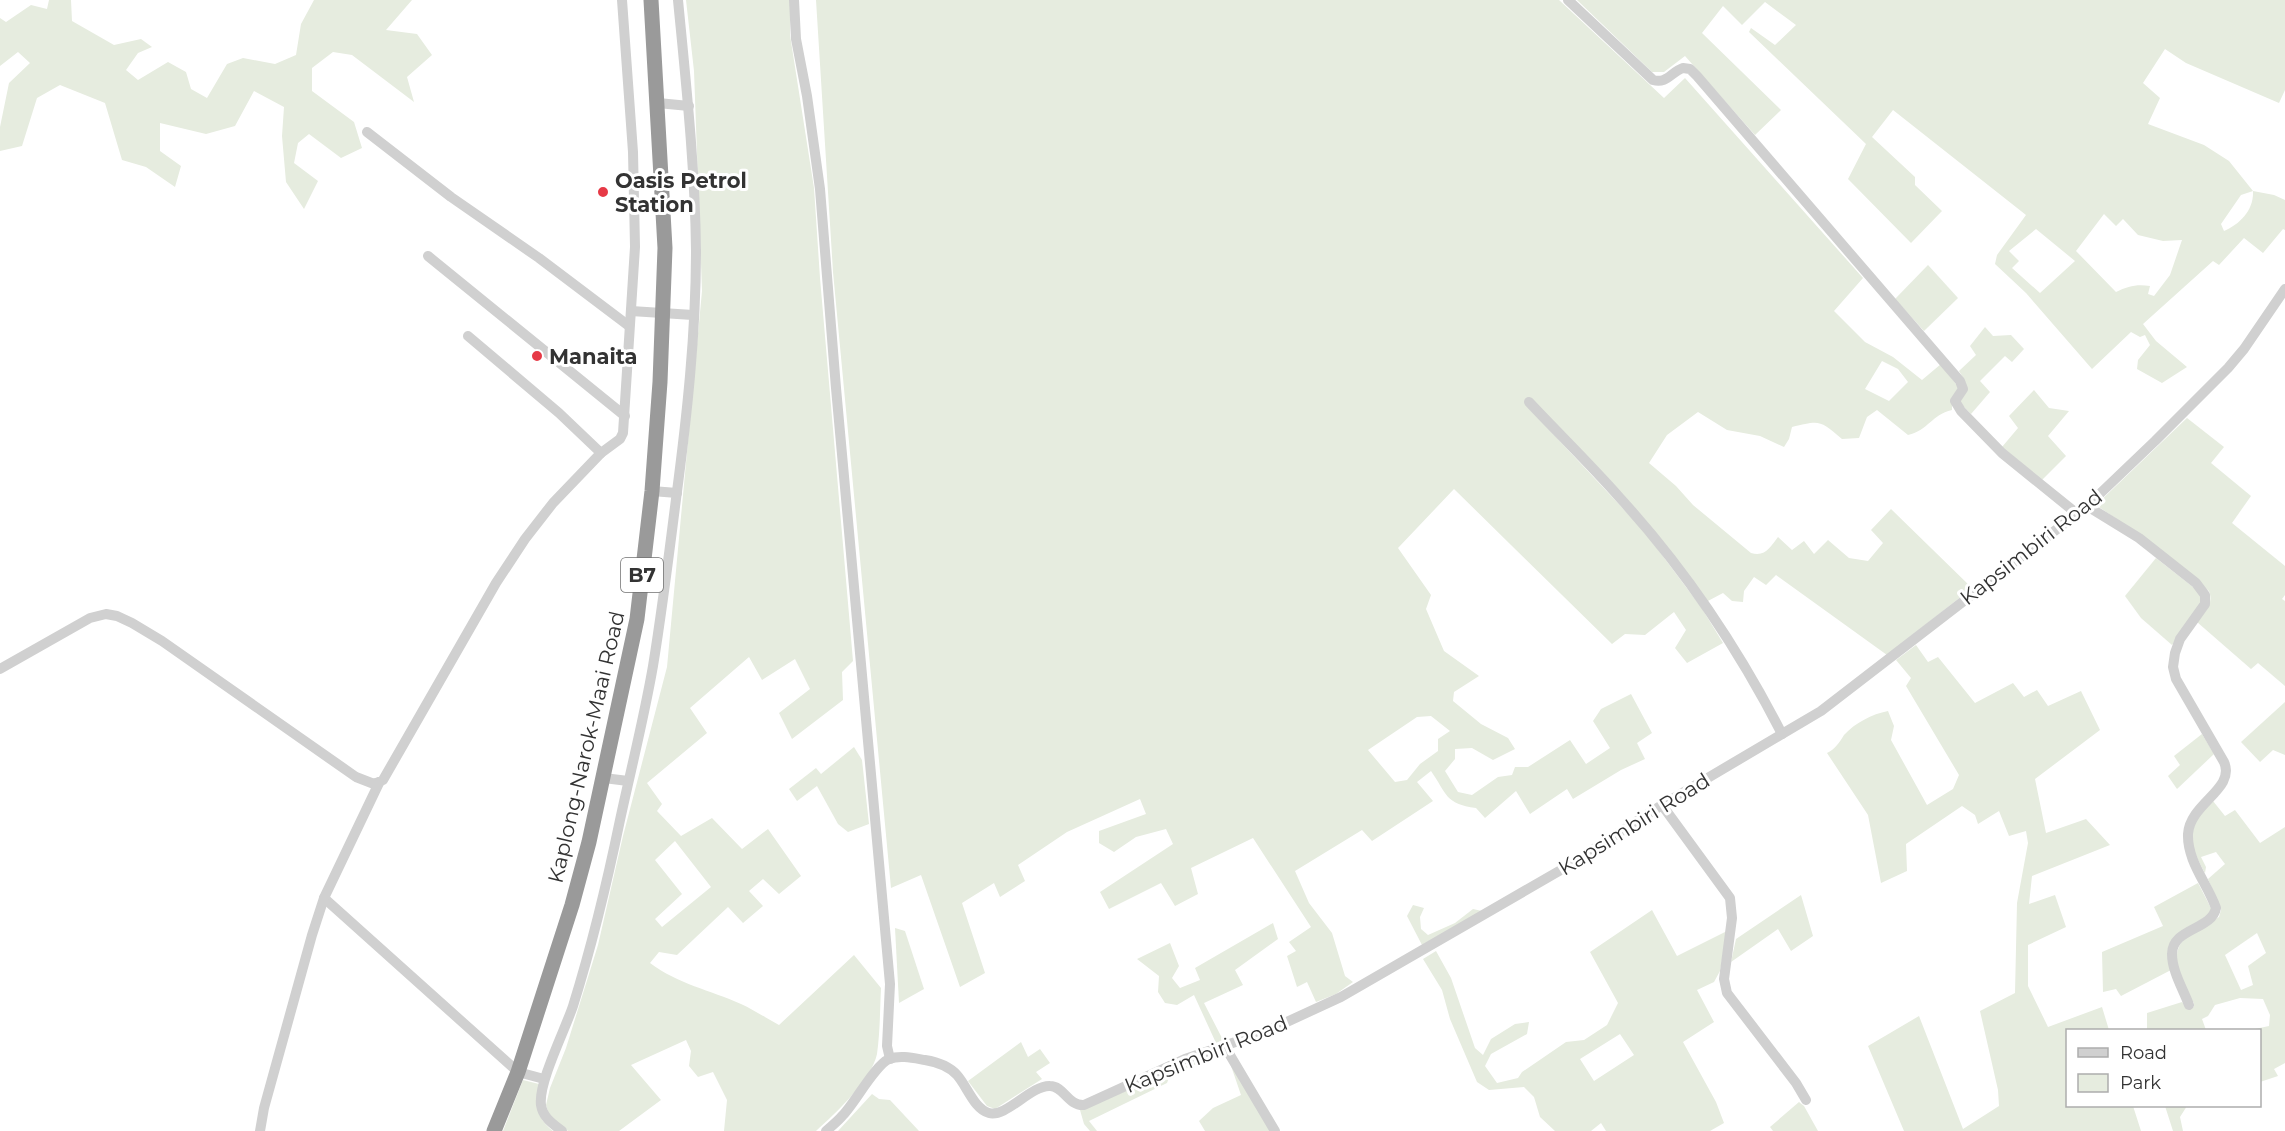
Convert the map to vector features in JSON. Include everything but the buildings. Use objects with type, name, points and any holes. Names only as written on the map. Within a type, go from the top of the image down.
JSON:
[{"type":"highway","name":"Kaplong-Narok-Maai Road","points":[[494,1131],[518,1072],[572,905],[604,778],[637,619],[652,491],[665,248],[651,0]]},
{"type":"street","points":[[260,1131],[264,1108],[324,898],[379,783],[389,770],[509,563],[554,503],[601,453],[620,439],[625,416],[635,247],[633,152],[622,0]]},
{"type":"street","points":[[562,1131],[547,1119],[541,1094],[544,1078],[565,1028],[594,936],[653,667],[690,376],[695,215],[689,106],[678,0]]},
{"type":"street","points":[[794,0],[796,39],[807,96],[820,189],[890,984],[887,1046],[890,1059],[880,1065],[844,1115],[826,1131]]},
{"type":"street","points":[[1568,0],[1653,80],[1660,82],[1667,80],[1683,68],[1690,69],[1697,76],[1960,381],[1963,389],[1955,401],[1961,411],[2002,453],[2076,513]]},
{"type":"street","points":[[658,103],[689,106]]},
{"type":"street","points":[[367,132],[451,197],[539,258],[629,326]]},
{"type":"street","points":[[428,256],[625,416]]},
{"type":"street","name":"Kapsimbiri Road","points":[[890,1059],[911,1058],[947,1067],[956,1074],[982,1109],[989,1113],[995,1113],[1037,1089],[1048,1086],[1056,1087],[1074,1103],[1084,1105],[1185,1059],[1266,1032],[1341,997],[1566,867],[1662,805],[1821,711],[2087,506],[2228,368],[2244,349],[2285,289]]},
{"type":"street","points":[[631,312],[693,315]]},
{"type":"street","points":[[468,336],[559,413],[601,453]]},
{"type":"street","points":[[1529,402],[1620,497],[1692,586],[1762,694],[1782,734]]},
{"type":"street","points":[[652,491],[676,493]]},
{"type":"street","points":[[2087,506],[2139,538],[2196,583],[2205,595],[2205,604],[2180,639],[2174,662],[2176,679],[2227,770],[2222,784],[2196,812],[2188,833],[2190,852],[2216,908],[2213,917],[2179,938],[2173,948],[2174,964],[2189,1005]]},
{"type":"street","points":[[0,669],[90,618],[106,614],[117,616],[162,641],[345,770],[363,780],[374,784],[379,783]]},
{"type":"street","points":[[604,778],[628,782]]},
{"type":"street","points":[[1662,805],[1730,897],[1732,918],[1724,979],[1727,993],[1796,1083],[1806,1100]]},
{"type":"street","points":[[324,898],[518,1072],[544,1078]]},
{"type":"street","points":[[1224,1045],[1275,1131]]},
{"type":"green space","points":[[49,0],[71,0],[72,21],[114,45],[141,39],[152,47],[138,53],[126,70],[138,80],[168,62],[186,72],[191,89],[207,98],[227,64],[243,58],[275,64],[296,55],[301,24],[314,0],[412,0],[386,30],[417,34],[432,55],[407,77],[414,102],[352,55],[333,52],[312,68],[312,91],[354,122],[362,148],[341,158],[309,134],[298,143],[294,163],[318,181],[304,209],[286,182],[282,136],[284,107],[254,91],[235,126],[206,134],[160,123],[160,151],[181,166],[175,187],[146,167],[122,160],[105,103],[60,85],[37,98],[22,146],[0,151],[0,127],[9,83],[30,63],[18,52],[0,66],[0,18],[6,22],[31,5],[47,9]]},
{"type":"green space","points":[[686,0],[790,0],[790,35],[814,188],[853,661],[842,672],[843,700],[792,739],[779,713],[810,689],[795,659],[762,680],[749,657],[690,708],[707,733],[647,783],[662,804],[657,811],[681,836],[712,818],[742,849],[768,829],[801,876],[779,894],[763,879],[749,891],[763,906],[743,923],[728,907],[677,955],[659,952],[650,963],[694,986],[741,1004],[779,1025],[854,955],[881,988],[878,1046],[874,1064],[861,1085],[816,1131],[724,1131],[727,1100],[713,1072],[698,1077],[689,1066],[691,1051],[686,1040],[631,1065],[661,1100],[619,1131],[568,1131],[550,1117],[546,1105],[598,945],[623,836],[667,667],[702,291],[694,71]],"holes":[[[675,841],[711,887],[662,927],[655,919],[682,894],[655,860]]]},
{"type":"green space","points":[[816,0],[1559,0],[1664,98],[1685,78],[1863,278],[1834,311],[1865,342],[1893,357],[1922,380],[1941,364],[1959,388],[1952,399],[1952,410],[1939,415],[1915,433],[1908,435],[1877,410],[1867,417],[1859,438],[1842,439],[1824,425],[1809,423],[1792,427],[1784,447],[1760,436],[1727,430],[1698,412],[1667,435],[1649,463],[1676,486],[1693,505],[1751,553],[1764,552],[1778,537],[1792,550],[1804,541],[1814,554],[1828,540],[1849,558],[1868,561],[1883,543],[1871,530],[1891,509],[1972,588],[1887,655],[1776,575],[1766,585],[1754,577],[1744,591],[1743,602],[1732,601],[1723,593],[1706,602],[1658,535],[1524,403],[1644,531],[1701,607],[1723,643],[1687,663],[1675,648],[1686,630],[1674,612],[1645,635],[1625,634],[1612,644],[1454,489],[1398,548],[1431,595],[1426,609],[1444,651],[1479,676],[1454,692],[1453,701],[1481,724],[1508,738],[1515,749],[1493,760],[1472,748],[1455,749],[1455,759],[1445,771],[1458,792],[1472,795],[1498,777],[1512,775],[1515,767],[1528,767],[1570,740],[1586,764],[1610,748],[1593,721],[1601,709],[1631,694],[1652,733],[1637,743],[1645,759],[1621,770],[1573,799],[1567,789],[1530,814],[1516,791],[1485,818],[1476,808],[1452,801],[1431,771],[1417,782],[1433,801],[1372,841],[1362,830],[1295,871],[1309,903],[1332,933],[1345,976],[1353,982],[1336,994],[1316,1002],[1307,982],[1297,987],[1287,956],[1296,951],[1289,942],[1311,927],[1253,838],[1191,868],[1198,894],[1175,906],[1161,883],[1109,909],[1100,892],[1173,844],[1166,829],[1136,837],[1114,852],[1099,843],[1099,831],[1146,814],[1140,799],[1067,832],[1018,865],[1025,881],[1000,897],[994,883],[962,903],[985,973],[960,987],[921,875],[891,888],[833,272]],"holes":[[[1882,361],[1898,369],[1908,382],[1889,401],[1865,389]],[[1431,716],[1450,731],[1438,739],[1438,751],[1420,764],[1407,780],[1395,782],[1368,750],[1417,717]]]},
{"type":"green space","points":[[1577,0],[2285,0],[2285,90],[2279,103],[2186,63],[2165,49],[2143,83],[2160,98],[2148,124],[2204,145],[2229,161],[2253,191],[2274,195],[2285,200],[2285,230],[2283,229],[2263,253],[2244,238],[2219,265],[2213,261],[2143,324],[2156,341],[2187,367],[2162,383],[2137,369],[2138,360],[2150,345],[2145,335],[2140,337],[2131,332],[2092,369],[2026,293],[1995,264],[1997,255],[2026,215],[1893,110],[1872,137],[1915,177],[1915,185],[1942,211],[1911,243],[1848,179],[1866,144],[1749,32],[1751,28],[1775,45],[1796,25],[1765,2],[1742,25],[1723,6],[1702,33],[1781,110],[1755,135],[1685,56],[1664,72],[1652,72]],"holes":[[[2253,191],[2253,198],[2245,216],[2224,231],[2221,224],[2241,195]],[[2104,214],[2116,226],[2123,219],[2138,235],[2163,241],[2182,240],[2170,275],[2154,296],[2148,294],[2150,286],[2145,285],[2133,286],[2116,292],[2076,251]],[[2036,229],[2075,261],[2040,293],[2012,268],[2019,261],[2009,251]]]},
{"type":"green space","points":[[1928,265],[1958,298],[1924,331],[1895,299]]},
{"type":"green space","points":[[1985,327],[1993,336],[2011,335],[2024,349],[2012,362],[2005,356],[1980,381],[1990,392],[1971,414],[1961,404],[1960,399],[1966,385],[1959,371],[1976,355],[1970,346]]},
{"type":"green space","points":[[2034,390],[2049,408],[2069,411],[2048,436],[2066,456],[2042,480],[2002,447],[2018,428],[2009,416]]},
{"type":"green space","points":[[2187,418],[2224,447],[2211,463],[2251,496],[2232,523],[2285,566],[2285,595],[2282,599],[2285,601],[2285,686],[2258,663],[2251,669],[2197,622],[2210,604],[2209,591],[2149,541],[2096,505]]},
{"type":"green space","points":[[2156,558],[2202,594],[2201,606],[2172,645],[2141,618],[2125,596]]},
{"type":"green space","points":[[1916,645],[1928,662],[1938,657],[1975,703],[2013,683],[2024,697],[2037,690],[2048,706],[2081,691],[2100,730],[2035,779],[2046,833],[2086,819],[2110,845],[2032,876],[2029,904],[2055,895],[2066,927],[2028,945],[2028,986],[2048,1027],[2102,1007],[2109,1029],[2066,1029],[2066,1107],[2133,1107],[2141,1131],[1904,1131],[1868,1046],[1919,1016],[1963,1129],[1999,1106],[1998,1090],[1980,1011],[2015,993],[2017,903],[2028,843],[2026,831],[2009,836],[1999,811],[1978,824],[1975,815],[1962,806],[1906,844],[1907,871],[1881,883],[1868,815],[1827,753],[1835,748],[1844,735],[1859,723],[1876,714],[1888,711],[1894,726],[1891,740],[1927,805],[1953,789],[1959,775],[1906,686],[1911,678],[1896,660]]},
{"type":"green space","points":[[2285,702],[2285,755],[2273,750],[2260,762],[2241,742]]},
{"type":"green space","points":[[2202,734],[2214,754],[2177,789],[2168,776],[2180,765],[2174,756]]},
{"type":"green space","points":[[854,747],[862,760],[869,824],[848,832],[838,824],[817,786],[797,801],[789,789],[816,768],[821,774]]},
{"type":"green space","points":[[2213,801],[2225,816],[2235,810],[2260,843],[2285,827],[2285,1063],[2274,1069],[2278,1076],[2261,1082],[2261,1029],[2255,1029],[2269,1026],[2270,1015],[2263,999],[2240,998],[2215,1005],[2208,1016],[2202,1019],[2206,1029],[2147,1029],[2147,1013],[2182,1002],[2187,1008],[2194,1007],[2177,964],[2179,947],[2186,937],[2219,917],[2221,910],[2208,879],[2225,864],[2216,852],[2201,857],[2206,867],[2205,873],[2192,840],[2193,826],[2200,814]],"holes":[[[2257,933],[2266,953],[2248,966],[2253,985],[2241,990],[2225,955]]]},
{"type":"green space","points":[[2198,883],[2212,910],[2211,914],[2180,932],[2171,970],[2121,996],[2116,989],[2103,992],[2102,952],[2163,926],[2154,907]]},
{"type":"green space","points":[[1801,895],[1813,936],[1791,951],[1778,929],[1731,962],[1736,939]]},
{"type":"green space","points":[[1413,905],[1424,908],[1420,917],[1421,929],[1428,935],[1455,923],[1473,909],[1482,911],[1422,945],[1407,916]]},
{"type":"green space","points":[[1652,910],[1677,956],[1727,931],[1720,971],[1714,982],[1697,990],[1714,1022],[1683,1042],[1716,1102],[1724,1123],[1710,1131],[1606,1131],[1601,1123],[1591,1131],[1555,1131],[1540,1117],[1534,1097],[1524,1087],[1489,1090],[1477,1082],[1450,1019],[1442,990],[1423,959],[1436,951],[1451,978],[1475,1048],[1483,1055],[1491,1039],[1515,1024],[1529,1022],[1527,1034],[1491,1054],[1485,1066],[1497,1083],[1518,1078],[1522,1072],[1566,1042],[1584,1040],[1607,1025],[1618,1003],[1590,952]],"holes":[[[1620,1034],[1634,1055],[1594,1081],[1580,1059]]]},
{"type":"green space","points":[[1273,923],[1278,939],[1235,970],[1243,985],[1204,1003],[1223,1040],[1216,1043],[1194,995],[1177,1005],[1165,1003],[1158,992],[1159,976],[1137,959],[1170,943],[1179,966],[1172,978],[1180,988],[1200,980],[1195,968]]},
{"type":"green space","points":[[895,928],[905,931],[924,989],[899,1003]]},
{"type":"green space","points":[[1021,1042],[1028,1057],[1040,1049],[1050,1063],[1036,1072],[1042,1079],[995,1109],[987,1106],[968,1081]]},
{"type":"green space","points":[[1222,1051],[1224,1053],[1170,1075],[1167,1083],[1089,1121],[1097,1131],[1090,1131],[1084,1124],[1080,1110]]},
{"type":"green space","points":[[1229,1060],[1271,1131],[1205,1131],[1199,1121],[1213,1108],[1241,1095]]},
{"type":"green space","points":[[523,1080],[539,1084],[538,1110],[543,1121],[553,1131],[503,1131]]},
{"type":"green space","points":[[872,1094],[879,1099],[890,1100],[919,1131],[838,1131]]},
{"type":"green space","points":[[1799,1102],[1804,1106],[1818,1131],[1773,1131],[1770,1127]]},
{"type":"green space","points":[[2165,1107],[2186,1107],[2180,1117],[2183,1131],[2173,1131]]},
{"type":"place","name":"Oasis Petrol Station","points":[[603,192]]},
{"type":"place","name":"Manaita","points":[[537,356]]}]
